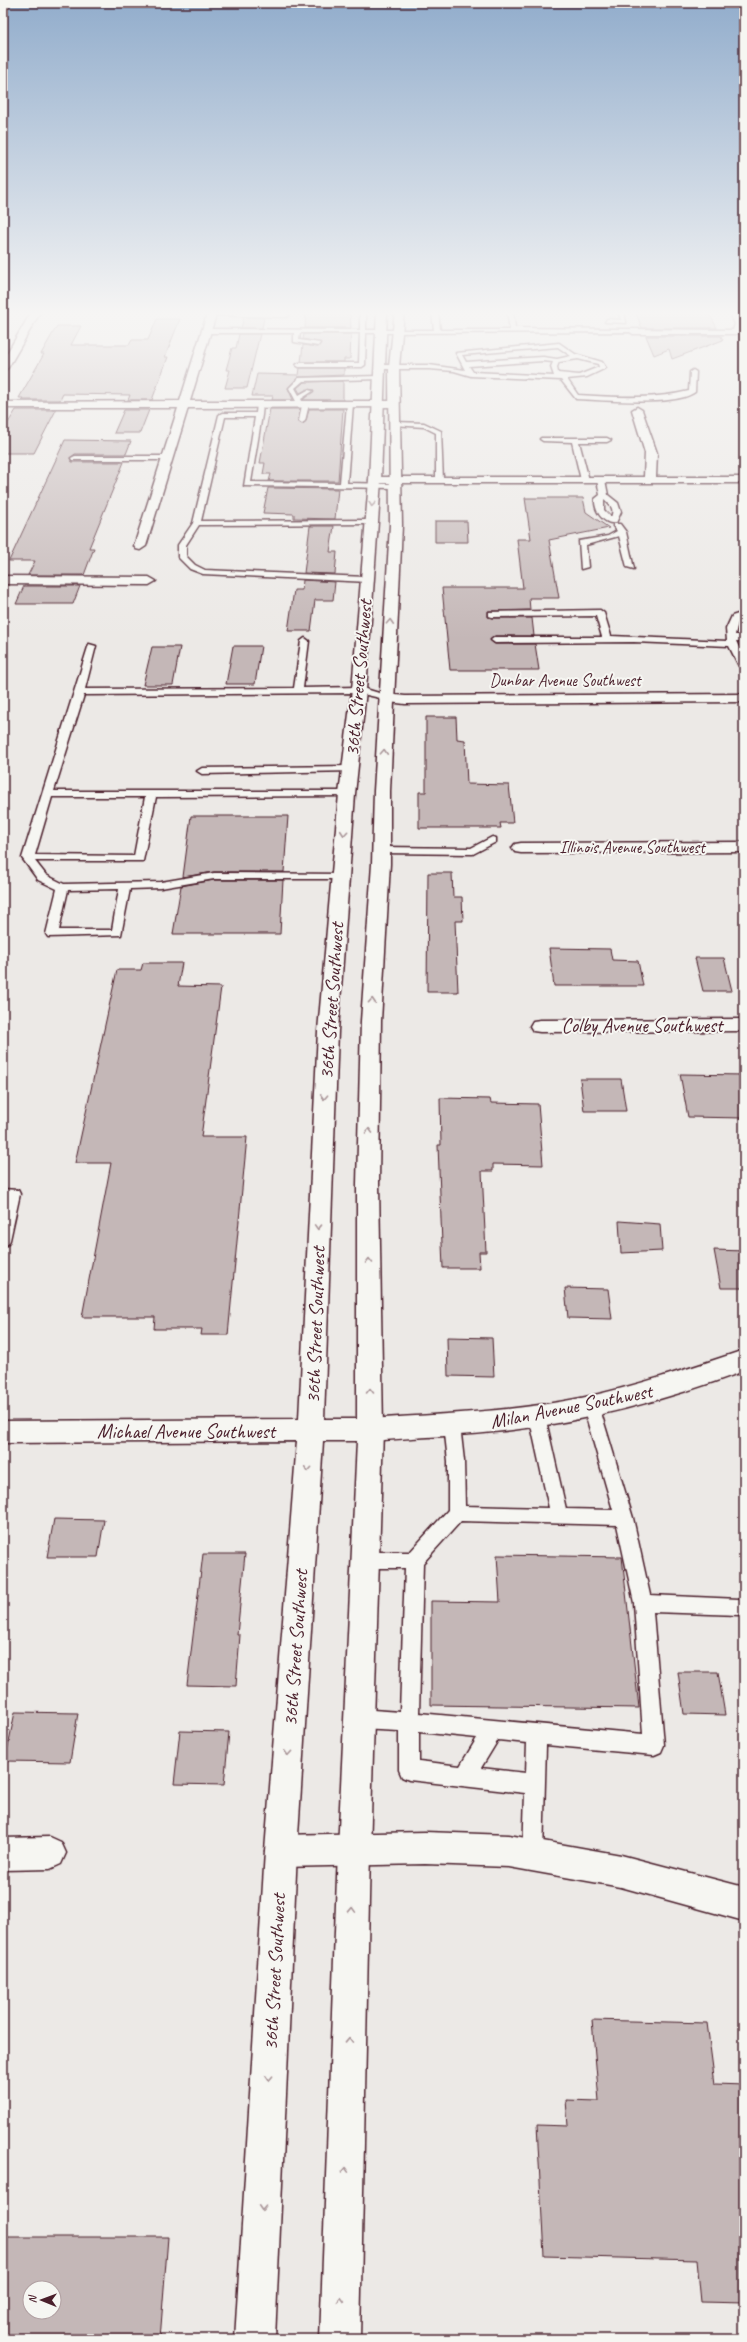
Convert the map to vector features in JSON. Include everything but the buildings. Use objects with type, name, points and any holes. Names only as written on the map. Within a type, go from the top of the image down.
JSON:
[{"type":"street","points":[[140,546],[178,420]]},
{"type":"street","name":"36th Street Southwest","points":[[255,2339],[280,1851],[311,1430],[328,1031],[347,794],[359,690],[374,483],[376,420]]},
{"type":"street","name":"36th Street Southwest","points":[[340,2339],[354,1850],[370,1430],[368,1184],[371,1022],[381,850],[386,698],[396,525],[395,420]]},
{"type":"street","points":[[641,420],[651,453],[650,480]]},
{"type":"street","points":[[374,483],[440,479],[744,480]]},
{"type":"street","points":[[3,580],[148,581]]},
{"type":"street","name":"Dunbar Avenue Southwest","points":[[386,698],[413,700],[744,698]]},
{"type":"street","name":"Illinois Avenue Southwest","points":[[520,848],[744,846]]},
{"type":"street","name":"Colby Avenue Southwest","points":[[540,1026],[744,1025]]},
{"type":"street","name":"Milan Avenue Southwest","points":[[370,1430],[452,1425],[537,1416],[591,1406],[643,1394],[711,1373],[744,1360]]},
{"type":"street","name":"Michael Avenue Southwest","points":[[3,1432],[370,1430]]},
{"type":"street","points":[[280,1851],[425,1848],[509,1851],[621,1871],[744,1904]]},
{"type":"street","points":[[3,1854],[50,1853]]},
{"type":"lane","points":[[221,420],[197,523],[183,540],[180,554],[187,566],[203,572],[366,580]]},
{"type":"lane","points":[[258,420],[247,484],[343,486],[374,483]]},
{"type":"lane","points":[[343,486],[348,447],[349,420]]},
{"type":"lane","points":[[395,424],[424,425],[434,427],[439,432],[440,479]]},
{"type":"lane","points":[[543,439],[607,440]]},
{"type":"lane","points":[[576,440],[586,480]]},
{"type":"lane","points":[[75,458],[167,458]]},
{"type":"lane","points":[[601,480],[604,496],[615,505],[617,512],[613,521]]},
{"type":"lane","points":[[604,496],[599,499],[598,506],[600,513],[613,521],[622,532],[631,567]]},
{"type":"lane","points":[[197,523],[370,522]]},
{"type":"lane","points":[[584,567],[582,544],[610,538],[622,532]]},
{"type":"lane","points":[[492,614],[600,613],[607,639]]},
{"type":"lane","points":[[744,615],[736,616],[729,625],[731,641],[744,666]]},
{"type":"lane","points":[[495,640],[607,639],[731,641],[744,638]]},
{"type":"lane","points":[[298,690],[305,641]]},
{"type":"lane","points":[[92,646],[80,692],[28,858],[34,870],[45,882],[63,887],[125,886],[161,885],[214,876],[341,877]]},
{"type":"lane","points":[[80,692],[359,690],[386,698]]},
{"type":"lane","points":[[202,771],[350,769]]},
{"type":"lane","points":[[48,794],[347,794]]},
{"type":"lane","points":[[28,858],[139,858],[151,794]]},
{"type":"lane","points":[[381,850],[463,851],[472,850],[492,840]]},
{"type":"lane","points":[[63,887],[52,934],[117,933],[125,886]]},
{"type":"lane","points":[[3,1194],[13,1194],[3,1240]]},
{"type":"lane","points":[[359,1720],[409,1722],[654,1745],[644,1603],[624,1518],[591,1406]]},
{"type":"lane","points":[[537,1416],[559,1516]]},
{"type":"lane","points":[[452,1425],[456,1461],[457,1513],[414,1560],[409,1770],[535,1784]]},
{"type":"lane","points":[[457,1513],[624,1518]]},
{"type":"lane","points":[[365,1560],[414,1560]]},
{"type":"lane","points":[[644,1603],[739,1607]]},
{"type":"lane","points":[[464,1777],[493,1730]]},
{"type":"lane","points":[[533,1855],[536,1734]]}]
